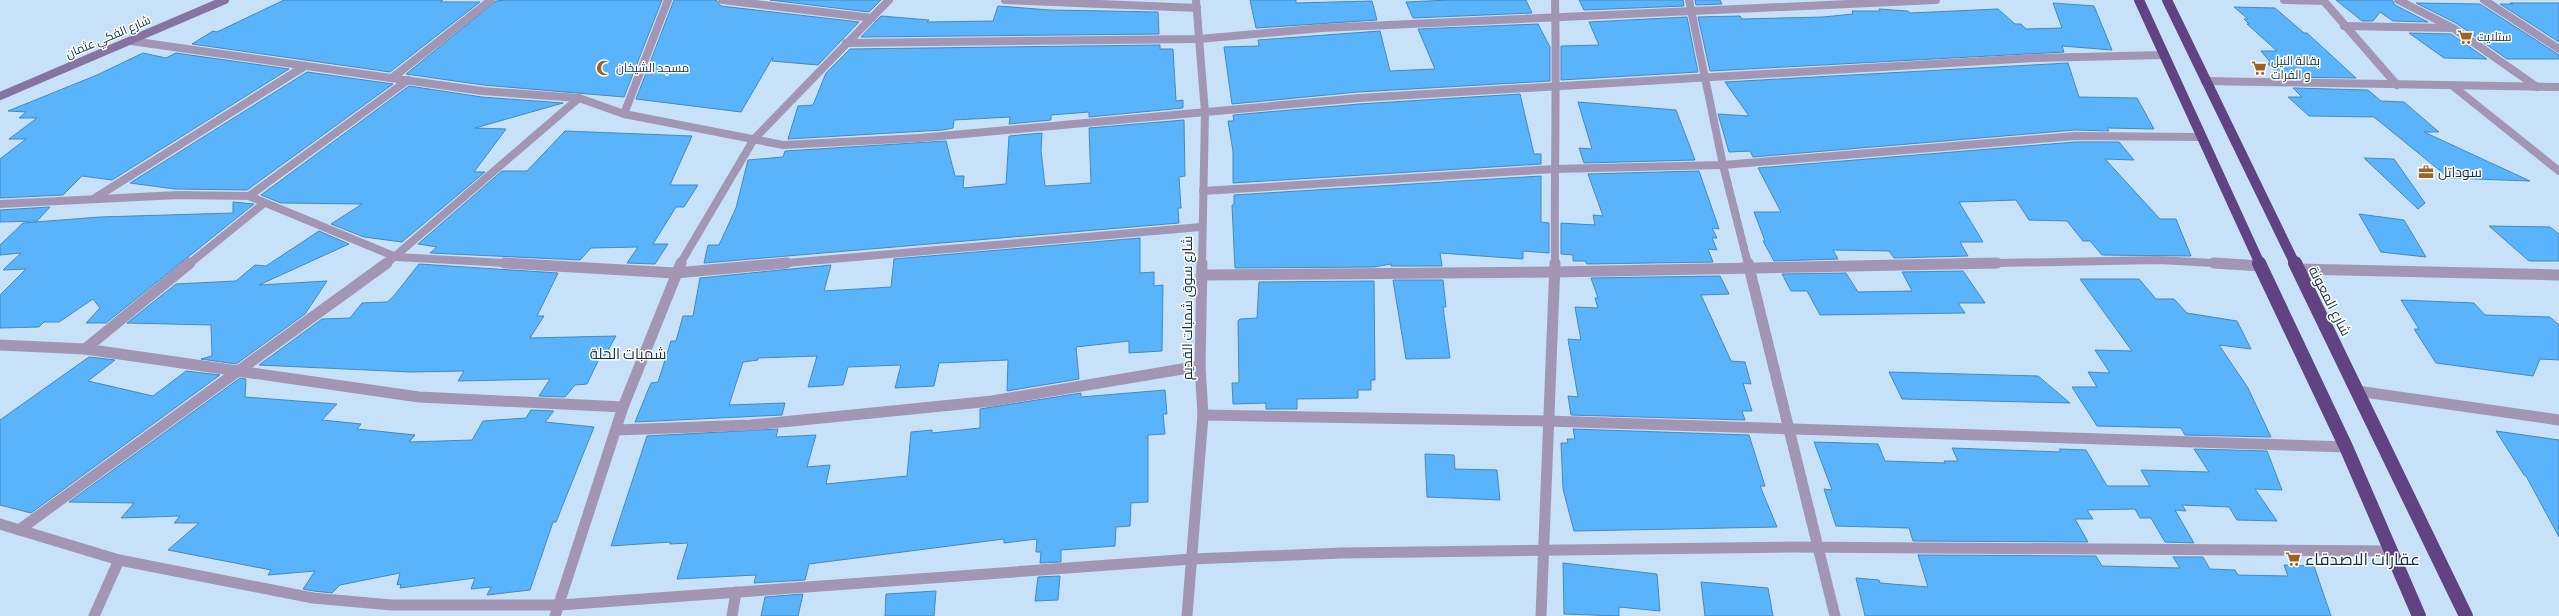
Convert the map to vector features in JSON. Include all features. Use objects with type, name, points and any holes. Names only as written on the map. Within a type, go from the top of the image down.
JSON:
[{"type":"highway","points":[[2139,0],[2165,55],[2200,137],[2346,447],[2389,551],[2419,616]]},
{"type":"highway","name":"شارع المعونة","points":[[2167,0],[2466,616]]},
{"type":"street","name":"شارع الفكي عثمان","points":[[0,96],[225,0]]},
{"type":"street","points":[[392,78],[491,0]]},
{"type":"street","points":[[624,114],[668,0]]},
{"type":"street","points":[[722,0],[872,18]]},
{"type":"street","points":[[558,610],[624,407],[675,273],[754,139],[846,42],[889,0]]},
{"type":"street","points":[[1005,0],[1196,4]]},
{"type":"street","points":[[1541,616],[1545,550],[1547,421],[1555,272],[1554,169],[1557,88],[1555,0]]},
{"type":"street","points":[[1689,0],[1723,165],[1790,428],[1835,616]]},
{"type":"street","points":[[846,42],[1198,39],[1322,28],[1555,16],[1936,0]]},
{"type":"street","points":[[2284,0],[2323,0],[2344,26],[2398,85]]},
{"type":"street","points":[[2398,0],[2453,28],[2537,87]]},
{"type":"street","points":[[2484,0],[2559,49]]},
{"type":"street","name":"شارع سوق شمبات القديم","points":[[1187,616],[1203,415],[1200,366],[1201,227],[1205,114],[1196,4]]},
{"type":"street","points":[[2344,26],[2453,28]]},
{"type":"street","points":[[131,41],[482,91],[579,98],[624,114],[783,145],[919,138],[1205,114],[1359,98],[1557,88],[2034,58],[2165,55]]},
{"type":"street","points":[[94,199],[305,66]]},
{"type":"street","points":[[249,196],[408,80]]},
{"type":"street","points":[[2205,81],[2454,87],[2559,87]]},
{"type":"street","points":[[2454,87],[2559,171]]},
{"type":"street","points":[[19,530],[396,257],[579,98]]},
{"type":"street","points":[[1202,191],[1554,169],[1723,165],[2075,136],[2200,137]]},
{"type":"street","points":[[0,204],[178,195],[249,196],[263,204],[396,257],[675,273],[1201,227]]},
{"type":"street","points":[[85,349],[263,204]]},
{"type":"street","points":[[1201,274],[1555,272],[2159,260],[2261,266]]},
{"type":"street","points":[[2297,269],[2559,275]]},
{"type":"street","points":[[0,345],[85,349],[236,372],[419,397],[624,407]]},
{"type":"street","points":[[617,430],[752,425],[992,401],[1041,394],[1200,366]]},
{"type":"street","points":[[2357,391],[2559,420]]},
{"type":"street","points":[[1203,415],[1547,421],[2346,447]]},
{"type":"street","points":[[0,524],[119,560],[313,598],[392,605],[558,610],[736,592],[1192,559],[1293,555],[1819,545],[2389,551]]},
{"type":"street","points":[[94,616],[119,560]]},
{"type":"street","points":[[732,616],[736,592]]},
{"type":"building","points":[[284,0],[443,0],[440,2],[480,2],[390,72],[192,44],[213,31],[217,32]]},
{"type":"building","points":[[662,0],[624,97],[483,85],[406,74],[496,1]]},
{"type":"building","points":[[674,0],[716,0],[721,6],[859,22],[818,65],[772,61],[773,57],[741,112],[636,99]]},
{"type":"building","points":[[770,0],[881,0],[869,12]]},
{"type":"building","points":[[1250,0],[1296,0],[1296,3],[1372,1],[1377,20],[1256,28]]},
{"type":"building","points":[[1449,0],[1526,0],[1532,13],[1413,18],[1406,2]]},
{"type":"building","points":[[1579,0],[1683,0],[1684,6],[1584,10]]},
{"type":"building","points":[[1695,0],[1720,0],[1722,4],[1696,5]]},
{"type":"building","points":[[2336,0],[2392,0],[2395,5],[2428,22],[2393,21],[2380,12],[2373,21],[2362,21]]},
{"type":"building","points":[[2053,3],[2094,6],[2112,50],[2062,46],[2064,52],[1710,71],[1698,17],[1740,16],[1742,19],[1823,17],[1853,14],[1852,11],[1880,11],[1879,9],[1908,11],[1910,13],[1998,9],[2015,24],[2021,24],[2026,29],[2062,28]]},
{"type":"building","points":[[2416,3],[2480,4],[2559,55],[2559,59],[2507,59],[2456,23]]},
{"type":"building","points":[[2510,3],[2559,3],[2559,42],[2500,4],[2513,4]]},
{"type":"building","points":[[998,6],[1050,10],[1158,12],[1159,34],[861,37],[881,16],[929,20],[927,22],[993,21]]},
{"type":"building","points":[[2234,7],[2275,8],[2304,33],[2307,33],[2356,78],[2281,77],[2267,63],[2271,63],[2261,51],[2277,51],[2247,24],[2249,24],[2244,19],[2248,19]]},
{"type":"building","points":[[1687,17],[1698,72],[1561,80],[1561,46],[1599,45],[1589,22]]},
{"type":"building","points":[[1538,24],[1550,47],[1550,81],[1358,92],[1232,104],[1224,47],[1259,46],[1258,40],[1380,31],[1390,71],[1435,69],[1418,29]]},
{"type":"building","points":[[2409,33],[2451,34],[2487,59],[2444,58]]},
{"type":"building","points":[[1160,45],[1160,49],[1173,49],[1176,101],[1183,100],[1183,108],[1089,117],[1089,112],[1051,115],[1051,120],[1009,124],[1010,117],[954,120],[953,128],[943,130],[788,139],[798,106],[813,105],[826,73],[850,49]]},
{"type":"building","points":[[143,53],[166,58],[176,53],[289,69],[112,180],[82,176],[63,195],[0,198],[0,159],[26,139],[9,139],[37,118],[19,118],[26,112],[8,111],[97,75]]},
{"type":"building","points":[[2068,63],[2079,97],[2137,98],[2154,129],[2107,128],[2109,131],[2075,130],[1753,157],[1750,151],[1729,152],[1718,114],[1749,116],[1725,82]]},
{"type":"building","points":[[307,72],[393,84],[247,190],[175,189],[130,183]]},
{"type":"building","points":[[409,86],[482,97],[563,103],[475,128],[506,129],[474,172],[485,172],[402,242],[364,237],[331,224],[362,204],[281,203],[261,195]]},
{"type":"building","points":[[2293,88],[2368,90],[2381,101],[2404,102],[2439,132],[2424,132],[2530,181],[2449,178],[2374,117],[2309,116],[2288,97],[2302,97]]},
{"type":"building","points":[[1520,94],[1534,154],[1541,154],[1541,164],[1233,183],[1233,151],[1228,121],[1234,121],[1233,115],[1359,104]]},
{"type":"building","points":[[1578,102],[1676,110],[1695,160],[1584,163],[1579,148],[1592,149]]},
{"type":"building","points":[[1184,120],[1185,176],[1179,177],[1181,208],[1178,208],[1179,223],[704,263],[708,245],[719,245],[736,208],[748,160],[783,157],[785,151],[946,141],[955,176],[964,176],[963,188],[1006,184],[1009,136],[1042,133],[1041,150],[1045,186],[1091,183],[1089,128]]},
{"type":"building","points":[[565,131],[692,136],[670,185],[698,185],[684,207],[676,207],[653,244],[668,244],[655,264],[627,263],[638,247],[591,248],[580,260],[430,253],[437,247],[418,244],[502,171],[527,171]]},
{"type":"building","points":[[2075,142],[2119,142],[2134,160],[2105,159],[2160,219],[2176,219],[2191,256],[2102,255],[2090,241],[2083,241],[2067,221],[2029,220],[2016,200],[1959,202],[1983,242],[1960,242],[1968,256],[1894,258],[1889,251],[1833,250],[1838,259],[1774,261],[1763,241],[1765,241],[1754,212],[1781,212],[1758,168]]},
{"type":"building","points":[[2364,158],[2394,159],[2425,203],[2418,209]]},
{"type":"building","points":[[1699,171],[1719,229],[1712,228],[1717,238],[1712,238],[1717,250],[1708,249],[1713,262],[1587,264],[1585,261],[1573,261],[1573,255],[1561,254],[1561,223],[1595,225],[1593,215],[1603,216],[1588,174]]},
{"type":"building","points":[[1541,176],[1541,222],[1549,223],[1549,253],[1523,251],[1523,259],[1440,253],[1442,266],[1391,266],[1391,264],[1374,267],[1235,268],[1232,205],[1234,205],[1234,195]]},
{"type":"building","points":[[233,202],[254,204],[106,323],[86,323],[100,308],[93,299],[59,322],[44,322],[39,327],[0,328],[0,295],[26,269],[3,270],[21,253],[0,255],[0,245],[23,223],[100,217],[233,213]]},
{"type":"building","points":[[50,207],[37,221],[0,222],[0,210]]},
{"type":"building","points":[[2359,214],[2404,220],[2426,257],[2381,252]]},
{"type":"building","points":[[2489,226],[2550,227],[2559,234],[2559,261],[2529,261]]},
{"type":"building","points":[[319,231],[349,244],[259,285],[327,281],[305,314],[236,364],[201,359],[212,356],[211,325],[127,323],[176,284],[236,281],[255,265],[266,266]]},
{"type":"building","points":[[1140,238],[1140,273],[1154,272],[1154,286],[1163,285],[1162,351],[1129,353],[1129,341],[1076,347],[1079,379],[1007,391],[1008,360],[939,363],[934,386],[895,388],[901,365],[848,367],[843,385],[808,387],[817,356],[758,358],[758,360],[743,362],[729,405],[785,403],[782,415],[635,422],[651,383],[658,382],[671,341],[676,341],[683,316],[693,316],[700,278],[831,265],[824,291],[891,287],[894,259]]},
{"type":"building","points":[[419,264],[558,273],[537,316],[544,316],[530,338],[616,336],[603,359],[599,359],[587,384],[575,385],[565,397],[539,396],[550,379],[458,381],[464,371],[410,372],[259,365],[322,319],[350,318],[362,303],[387,302],[393,297]]},
{"type":"building","points":[[1963,271],[1985,303],[1958,303],[1965,313],[1820,315],[1807,291],[1791,291],[1782,274],[1846,273],[1858,292],[1912,291],[1902,272]]},
{"type":"building","points":[[1720,276],[1729,294],[1701,295],[1731,361],[1745,362],[1751,384],[1743,383],[1752,411],[1742,411],[1745,420],[1571,415],[1568,396],[1578,397],[1568,339],[1581,340],[1575,307],[1598,308],[1595,298],[1598,298],[1591,278]]},
{"type":"building","points":[[2080,279],[2139,279],[2156,299],[2174,299],[2187,313],[2237,321],[2251,349],[2219,345],[2248,388],[2271,437],[2185,435],[2181,428],[2097,426],[2072,387],[2097,387],[2088,372],[2110,373],[2095,350],[2132,351]]},
{"type":"building","points":[[1393,280],[1443,280],[1446,307],[1443,307],[1450,358],[1406,359]]},
{"type":"building","points":[[1374,281],[1375,380],[1371,380],[1371,390],[1358,390],[1358,398],[1297,399],[1297,409],[1266,409],[1266,403],[1233,404],[1232,383],[1239,383],[1238,321],[1240,319],[1257,318],[1259,282]]},
{"type":"building","points":[[2401,300],[2474,303],[2485,315],[2550,317],[2559,325],[2559,360],[2540,359],[2533,376],[2436,363],[2414,329],[2419,329]]},
{"type":"building","points":[[89,357],[115,360],[88,381],[153,396],[186,371],[220,375],[31,513],[0,505],[0,420]]},
{"type":"building","points":[[1889,372],[2038,376],[2070,403],[1902,399]]},
{"type":"building","points":[[240,378],[246,379],[245,397],[337,404],[322,420],[361,424],[357,429],[415,435],[409,442],[472,440],[483,421],[526,418],[531,410],[554,411],[545,422],[594,427],[556,522],[553,522],[530,590],[487,595],[491,587],[471,589],[475,578],[400,588],[401,584],[397,585],[400,573],[340,585],[332,593],[303,589],[315,571],[268,575],[271,570],[168,550],[199,523],[174,523],[180,516],[121,518],[134,503],[69,502]]},
{"type":"building","points":[[1165,390],[1167,414],[1163,414],[1165,434],[1148,435],[1148,502],[1131,503],[1130,526],[1116,527],[1115,546],[1061,550],[1061,562],[1040,563],[1041,552],[1036,552],[1037,539],[1004,543],[1004,539],[809,564],[805,580],[754,583],[756,575],[677,579],[688,543],[670,544],[670,542],[611,546],[647,436],[778,429],[776,437],[816,435],[807,467],[830,465],[826,484],[907,476],[911,432],[932,430],[932,433],[980,428],[980,409],[1081,393],[1081,397]]},
{"type":"building","points":[[1573,429],[1749,435],[1765,486],[1760,486],[1777,527],[1574,531],[1563,489],[1561,443],[1568,443],[1567,439],[1575,439]]},
{"type":"building","points":[[2496,431],[2559,440],[2559,537],[2526,476]]},
{"type":"building","points":[[1814,442],[1878,444],[1885,461],[1945,463],[1944,461],[1958,461],[1952,448],[2061,452],[2059,449],[2086,450],[2107,486],[2150,486],[2141,470],[2209,472],[2194,449],[2267,451],[2282,490],[2255,489],[2277,521],[2237,520],[2229,507],[2182,505],[2186,511],[2175,510],[2194,543],[2165,542],[2151,518],[2140,518],[2135,509],[2087,510],[2093,519],[2075,519],[2088,542],[1913,541],[1909,528],[1836,526],[1824,489],[1832,490]]},
{"type":"building","points":[[1425,454],[1454,455],[1455,469],[1497,470],[1500,500],[1427,497]]},
{"type":"building","points":[[1918,555],[2096,556],[2102,566],[2180,568],[2173,557],[2203,557],[2210,569],[2235,570],[2238,575],[2288,576],[2284,565],[2314,566],[2331,616],[1865,616],[1856,578],[1879,580],[1880,583],[1928,587]]},
{"type":"building","points":[[1563,563],[1657,574],[1660,611],[1619,607],[1619,616],[1564,614]]},
{"type":"building","points":[[1060,576],[1058,600],[1035,601],[1038,577]]},
{"type":"building","points":[[1701,582],[1768,588],[1773,616],[1705,616]]},
{"type":"building","points":[[936,591],[934,616],[885,616],[886,594]]},
{"type":"building","points":[[803,594],[798,616],[761,616],[765,597]]},
{"type":"place","name":"ستلايت","points":[[2465,37]]},
{"type":"place","name":"مسجد الشيخان","points":[[604,68]]},
{"type":"place","name":"بقالة النيل و الفرات","points":[[2259,68]]},
{"type":"place","name":"سوداتل","points":[[2426,172]]},
{"type":"place","name":"عقارات الاصدقاء","points":[[2293,559]]},
{"type":"district","name":"شمبات الحلة","points":[[628,354]]}]
